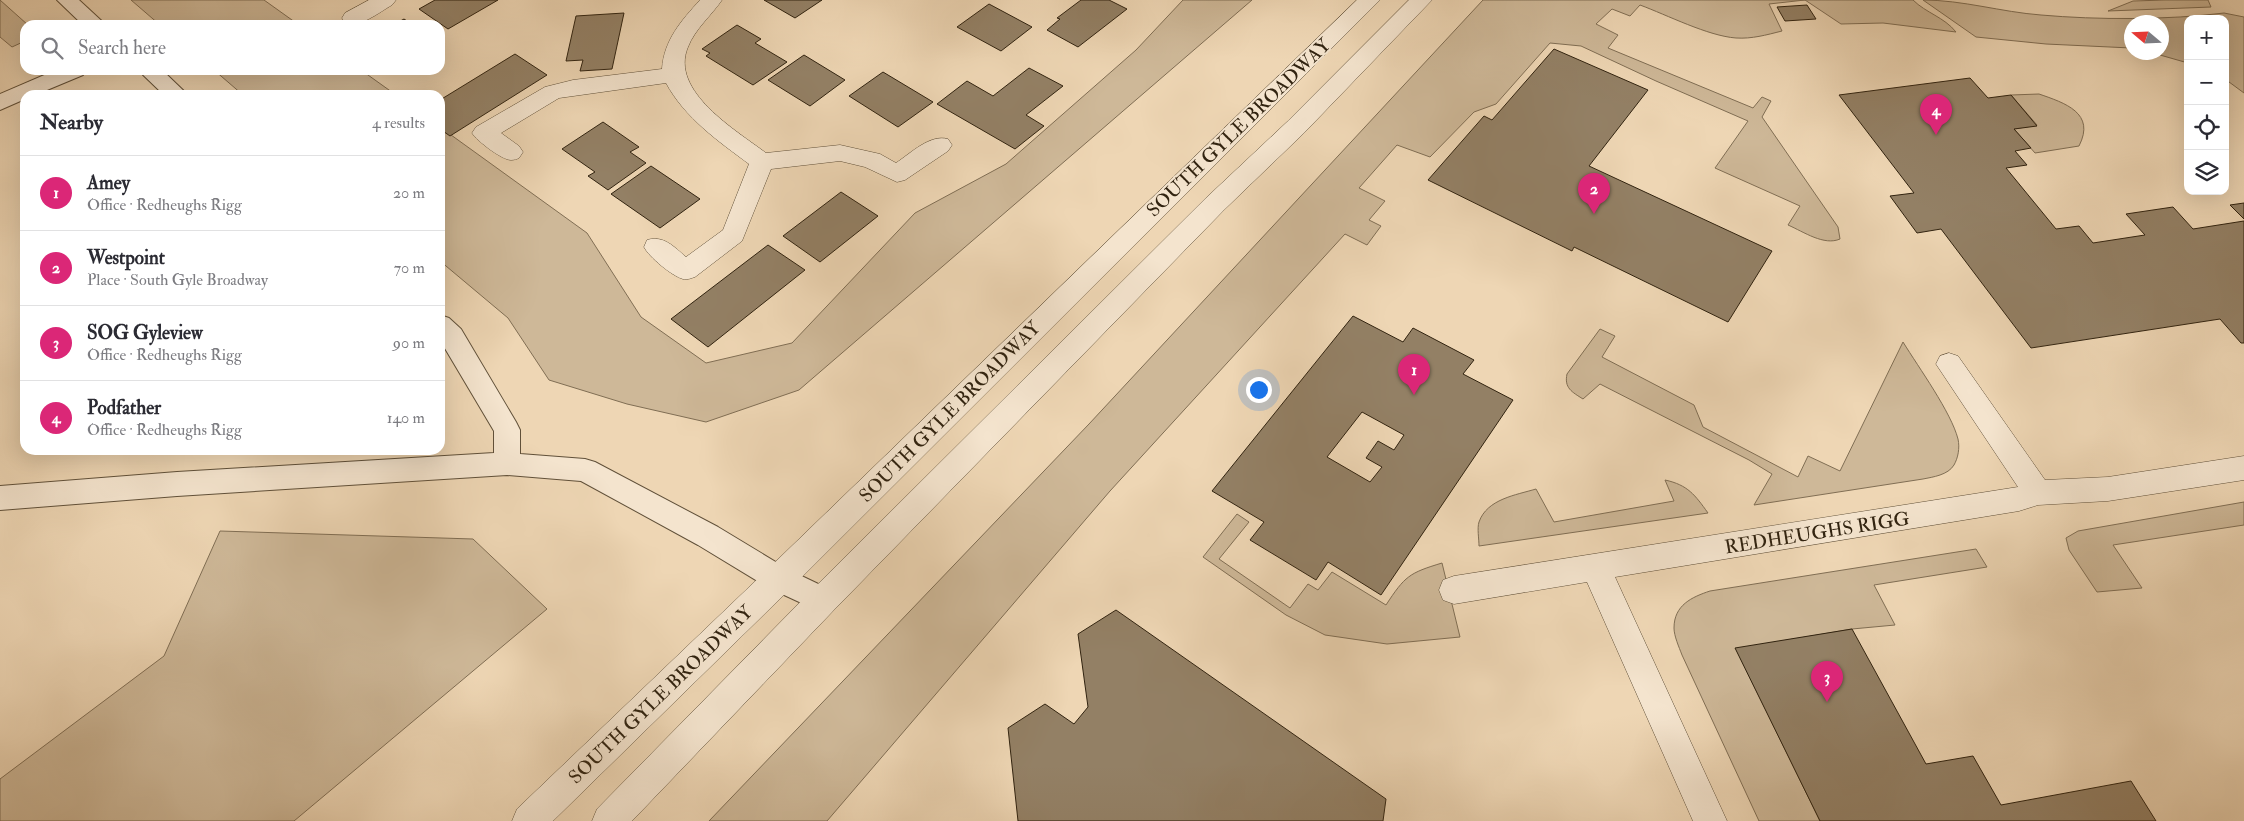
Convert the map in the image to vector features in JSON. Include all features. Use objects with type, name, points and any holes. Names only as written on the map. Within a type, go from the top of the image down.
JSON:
[{"type":"street","points":[[353,18],[385,0]]},
{"type":"street","points":[[712,0],[682,36],[673,55],[672,75],[700,112],[762,162],[840,154],[872,160],[897,174],[940,145]]},
{"type":"street","name":"SOUTH GYLE BROADWAY","points":[[529,821],[779,579],[1176,187],[1369,0]]},
{"type":"street","name":"SOUTH GYLE BROADWAY","points":[[609,821],[823,600],[1215,204],[1296,127],[1422,0]]},
{"type":"street","points":[[511,152],[484,133],[554,92],[672,75]]},
{"type":"street","points":[[656,247],[686,270],[733,235],[762,162]]},
{"type":"street","points":[[1949,364],[2038,493]]},
{"type":"street","name":"REDHEUGHS RIGG","points":[[1454,590],[1990,504],[2038,493],[2108,489],[2244,468]]},
{"type":"street","points":[[1596,568],[1710,821]]},
{"type":"lane","points":[[67,0],[90,20]]},
{"type":"lane","points":[[28,90],[64,75]]},
{"type":"lane","points":[[155,75],[171,90]]},
{"type":"lane","points":[[7,99],[20,94]]},
{"type":"lane","points":[[445,330],[452,336],[507,430],[507,464]]},
{"type":"lane","points":[[0,498],[177,484],[507,464],[585,470],[708,536],[779,579],[823,600]]},
{"type":"shaded area","points":[[0,0],[22,20],[20,20],[20,43],[12,47],[0,37]]},
{"type":"shaded area","points":[[131,0],[264,0],[292,20],[154,20]]},
{"type":"shaded area","points":[[1183,0],[1252,0],[799,390],[706,422],[627,404],[549,380],[508,318],[445,265],[445,131],[587,233],[641,317],[706,363],[792,343],[915,213],[1006,164],[1136,50]]},
{"type":"shaded area","points":[[1483,0],[1805,0],[1769,4],[1782,31],[1753,37],[1736,38],[1713,33],[1640,5],[1630,16],[1612,9],[1596,24],[1618,35],[1608,48],[1753,108],[1762,97],[1771,101],[1762,117],[1838,227],[1840,239],[1827,241],[1788,225],[1800,206],[1715,168],[1748,121],[1581,46],[1550,43],[1496,104],[1474,112],[1430,157],[1397,145],[1359,188],[1385,201],[1369,220],[1381,226],[1367,245],[1345,234],[1110,491],[827,821],[709,821],[1089,424]]},
{"type":"shaded area","points":[[1805,0],[1913,0],[1946,22],[1956,32],[1883,23],[1841,24]]},
{"type":"shaded area","points":[[1923,0],[1953,2],[2063,17],[2124,18],[2124,48],[2046,44],[1976,37]]},
{"type":"shaded area","points":[[2208,0],[2211,7],[2108,11],[2133,1]]},
{"type":"shaded area","points":[[2224,13],[2244,17],[2244,93],[2229,82],[2229,15],[2203,15]]},
{"type":"shaded area","points":[[2184,16],[2184,62],[2169,58],[2169,17]]},
{"type":"shaded area","points":[[220,75],[368,75],[389,90],[237,90]]},
{"type":"shaded area","points":[[2039,94],[2059,101],[2081,117],[2084,125],[2079,146],[2035,153],[2014,129],[2037,125],[2011,95]]},
{"type":"shaded area","points":[[1600,329],[1615,336],[1602,357],[1694,405],[1703,427],[1798,477],[1808,456],[1840,471],[1903,342],[1949,416],[1959,442],[1957,459],[1948,471],[1940,475],[1754,505],[1772,474],[1749,460],[1600,384],[1583,399],[1570,389],[1566,379],[1567,374]]},
{"type":"shaded area","points":[[1665,480],[1685,488],[1699,501],[1708,513],[1479,546],[1478,524],[1483,514],[1495,503],[1511,496],[1536,489],[1554,522],[1674,501]]},
{"type":"shaded area","points":[[2244,502],[2244,525],[2113,545],[2142,588],[2097,592],[2069,550],[2066,538],[2078,531]]},
{"type":"shaded area","points":[[1237,514],[1249,522],[1219,559],[1290,608],[1308,584],[1318,590],[1332,572],[1386,605],[1398,588],[1409,577],[1442,563],[1460,637],[1387,644],[1325,635],[1286,615],[1203,557]]},
{"type":"shaded area","points":[[220,531],[473,539],[547,609],[294,821],[0,821],[0,779],[164,656]]},
{"type":"shaded area","points":[[1976,549],[1987,567],[1874,585],[1895,625],[1852,629],[1736,649],[1820,821],[1759,821],[1678,645],[1674,628],[1677,613],[1691,599],[1710,591]]},
{"type":"building","points":[[435,0],[498,0],[448,29],[445,27],[445,20],[435,20],[419,9]]},
{"type":"building","points":[[764,0],[822,0],[795,18]]},
{"type":"building","points":[[1081,0],[1109,0],[1127,9],[1078,47],[1047,30],[1060,19],[1057,18]]},
{"type":"building","points":[[989,4],[1032,27],[1001,51],[957,27]]},
{"type":"building","points":[[1807,5],[1816,19],[1785,21],[1777,7]]},
{"type":"building","points":[[624,13],[612,69],[580,71],[583,60],[566,61],[576,16]]},
{"type":"building","points":[[737,25],[761,39],[755,43],[787,62],[753,85],[706,56],[710,53],[702,49]]},
{"type":"building","points":[[1554,49],[1648,90],[1589,166],[1772,251],[1728,322],[1574,247],[1572,251],[1428,180],[1484,116],[1492,120]]},
{"type":"building","points":[[515,54],[547,75],[450,136],[445,132],[445,97]]},
{"type":"building","points":[[804,55],[845,80],[810,106],[768,80]]},
{"type":"building","points":[[1029,68],[1063,86],[1026,115],[1044,126],[1015,149],[937,104],[967,81],[993,96]]},
{"type":"building","points":[[883,72],[933,102],[898,127],[849,96]]},
{"type":"building","points":[[1970,78],[1988,98],[2011,95],[2037,126],[2014,129],[2031,148],[2015,151],[2027,165],[2006,168],[2056,229],[2079,226],[2093,243],[2145,235],[2126,214],[2173,207],[2193,229],[2244,221],[2244,343],[2241,343],[2220,319],[2031,348],[1941,229],[1917,233],[1890,196],[1914,193],[1839,95]]},
{"type":"building","points":[[603,122],[639,147],[630,152],[646,163],[608,190],[588,176],[595,172],[562,149]]},
{"type":"building","points":[[651,166],[700,199],[660,228],[611,194]]},
{"type":"building","points":[[841,192],[878,216],[820,262],[783,236]]},
{"type":"building","points":[[2244,203],[2244,219],[2230,205]]},
{"type":"building","points":[[768,245],[805,270],[708,347],[671,319]]},
{"type":"building","points":[[1353,316],[1403,342],[1413,328],[1474,360],[1463,374],[1513,400],[1381,595],[1328,562],[1316,580],[1250,540],[1264,522],[1212,491]],"holes":[[[1362,412],[1404,435],[1394,450],[1378,441],[1366,458],[1382,467],[1370,482],[1327,457]]]},
{"type":"building","points":[[1116,610],[1386,799],[1383,821],[1018,821],[1008,728],[1045,704],[1074,724],[1088,707],[1078,634]]},
{"type":"building","points":[[1852,629],[1926,764],[1973,756],[2001,805],[2131,781],[2156,821],[1820,821],[1735,648]]},
{"type":"place","name":"Podfather","points":[[1936,135]]},
{"type":"place","name":"Westpoint","points":[[1594,214]]},
{"type":"place","name":"Amey","points":[[1414,395]]},
{"type":"place","name":"SOG Gyleview","points":[[1827,702]]}]
